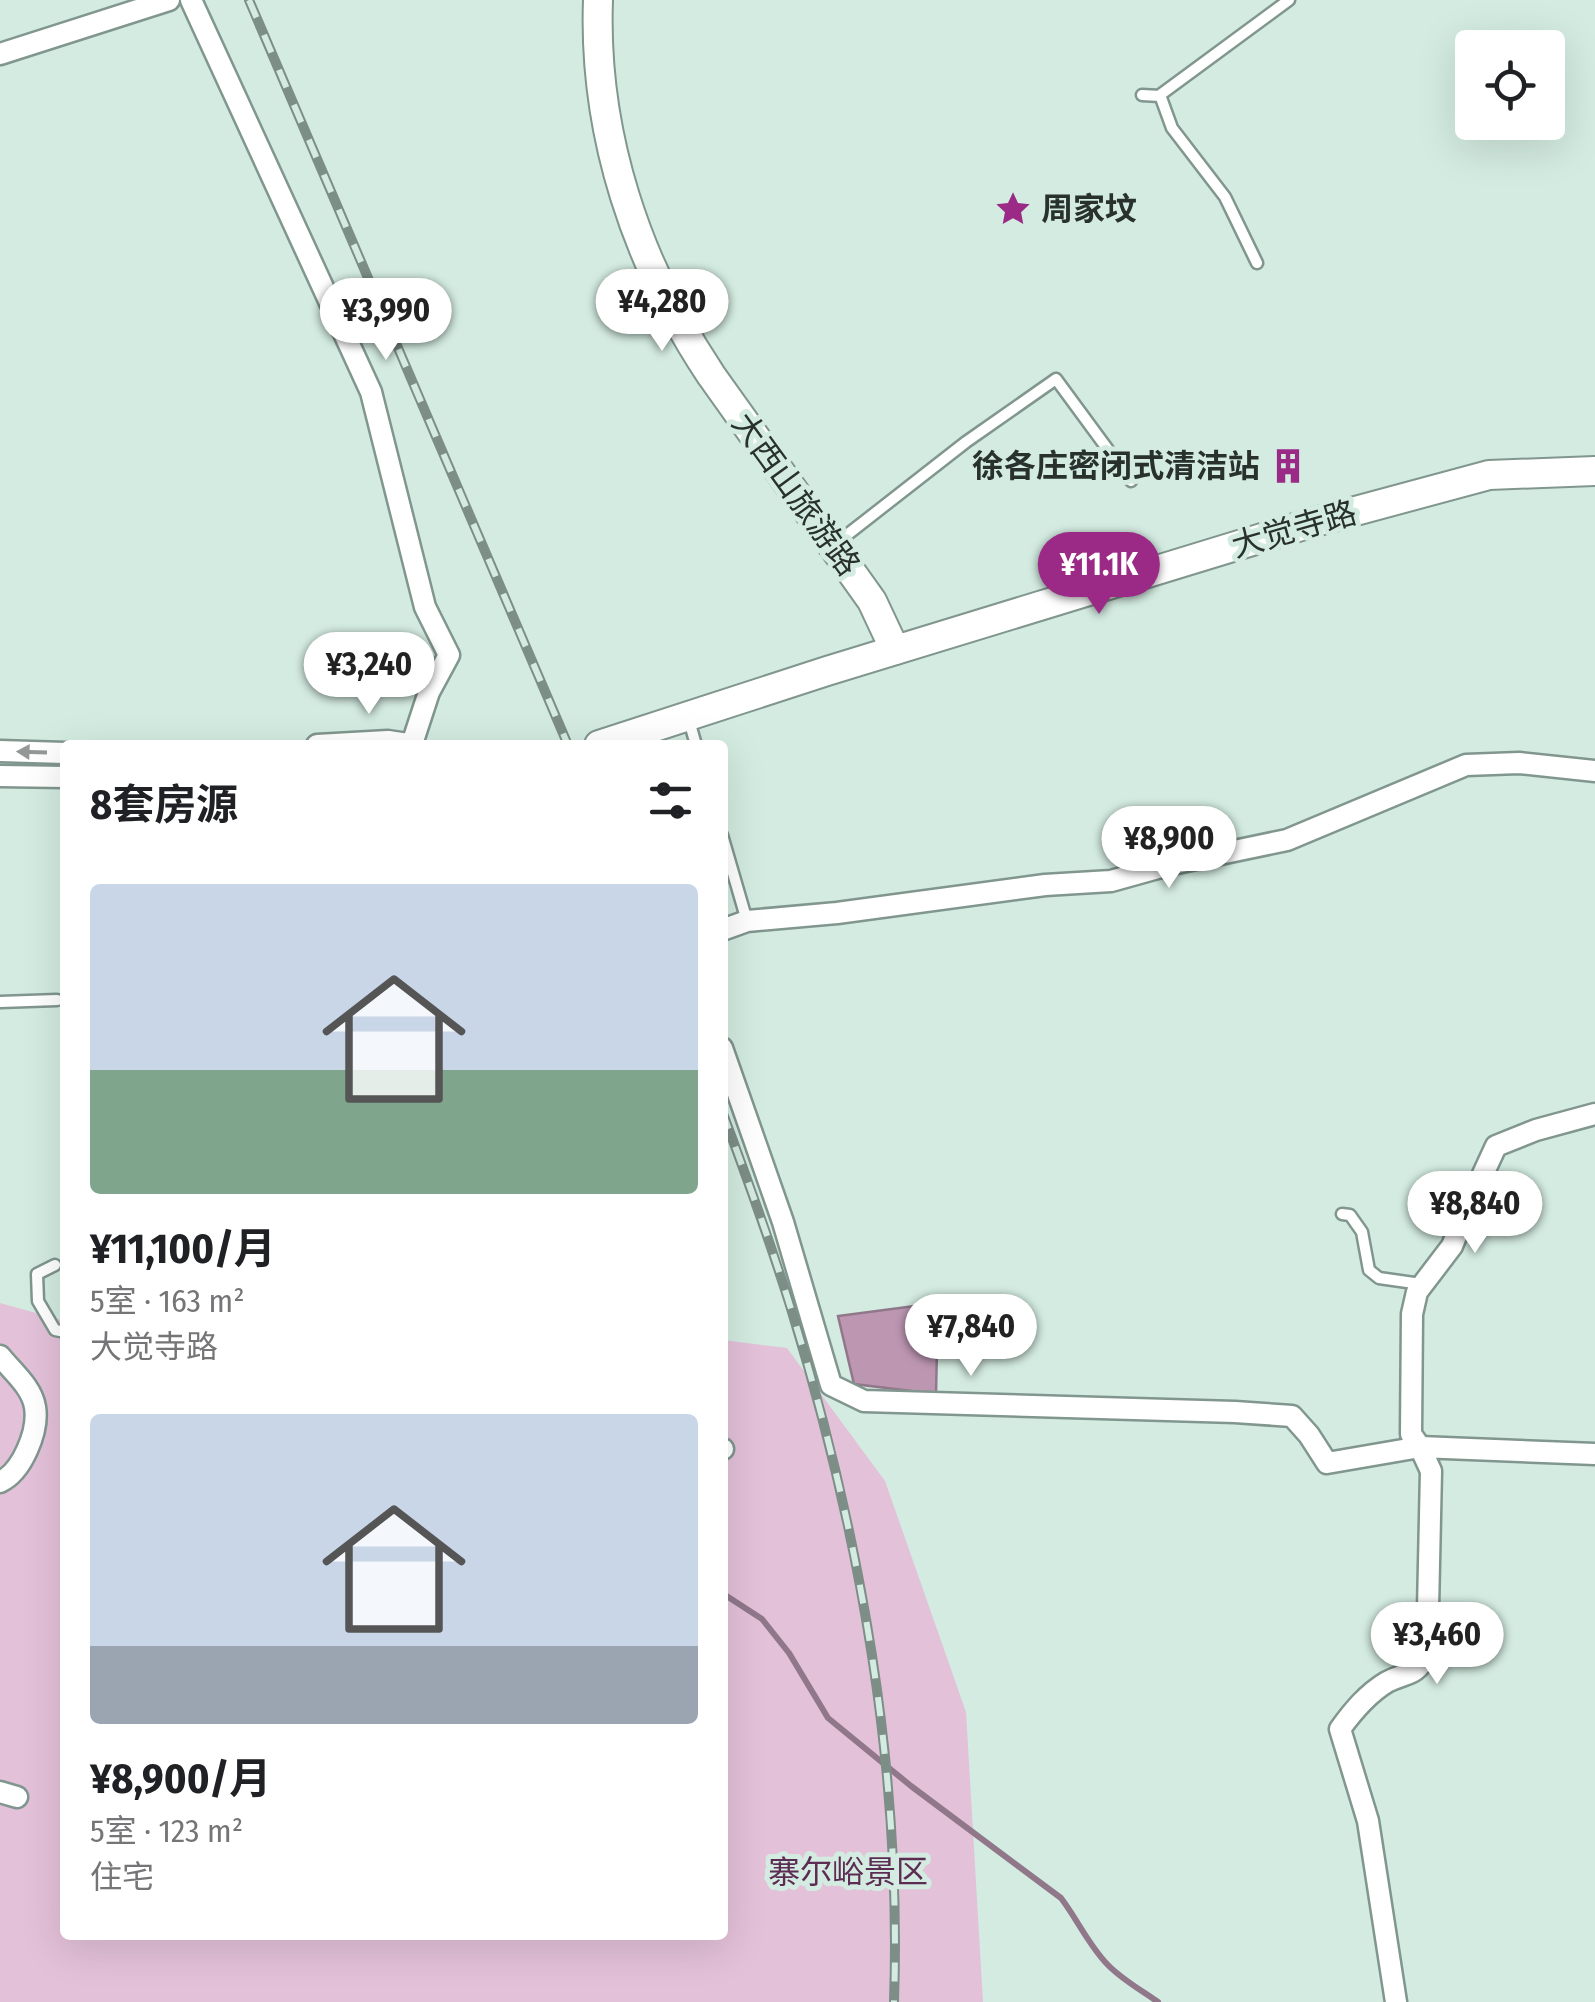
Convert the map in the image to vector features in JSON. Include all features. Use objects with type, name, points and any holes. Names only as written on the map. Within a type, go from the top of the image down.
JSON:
[{"type":"street","points":[[0,54],[169,0]]},
{"type":"street","points":[[191,0],[371,392],[425,608],[449,654],[429,692],[415,740]]},
{"type":"street","name":"大西山旅游路","points":[[598,0],[599,62],[611,144],[635,231],[654,277],[694,350],[872,600],[895,650]]},
{"type":"street","name":"大觉寺路","points":[[613,740],[1310,523],[1489,474],[1595,470]]},
{"type":"street","points":[[0,751],[60,754]]},
{"type":"street","points":[[728,928],[748,921],[837,913],[1045,884],[1110,880],[1287,840],[1466,766],[1519,763],[1595,771]]},
{"type":"street","points":[[0,776],[60,777]]},
{"type":"street","points":[[728,1065],[784,1222],[831,1385],[864,1401],[1292,1416],[1309,1434],[1326,1463],[1420,1447],[1595,1454]]},
{"type":"street","points":[[1396,2002],[1368,1822],[1340,1730],[1356,1706],[1386,1683],[1419,1669],[1427,1656],[1431,1471],[1411,1434],[1412,1314],[1417,1292],[1452,1246],[1496,1146],[1595,1114]]},
{"type":"street","points":[[0,1356],[26,1387],[36,1409],[29,1450],[8,1478],[0,1482]]},
{"type":"lane","points":[[1142,95],[1160,96],[1289,0]]},
{"type":"lane","points":[[1160,96],[1172,128],[1225,198],[1257,263]]},
{"type":"lane","points":[[834,546],[966,442],[1056,379],[1131,482]]},
{"type":"lane","points":[[688,717],[695,740]]},
{"type":"lane","points":[[728,856],[748,921]]},
{"type":"lane","points":[[0,1002],[58,1000]]},
{"type":"lane","points":[[1342,1214],[1350,1215],[1362,1232],[1368,1270],[1379,1278],[1422,1284]]},
{"type":"lane","points":[[55,1266],[37,1274],[38,1301],[55,1330],[60,1331]]},
{"type":"green space","name":"寨尔峪景区","points":[[0,1303],[60,1320],[60,1940],[728,1940],[728,1341],[787,1348],[885,1481],[966,1712],[983,2002],[0,2002]]},
{"type":"shaded area","points":[[938,1303],[936,1394],[854,1384],[838,1316]]},
{"type":"waterway","points":[[728,1597],[762,1619],[789,1653],[828,1718],[911,1786],[1061,1898],[1107,1964],[1158,2002]]},
{"type":"railway","points":[[249,0],[566,740]]},
{"type":"railway","points":[[728,1127],[792,1312],[838,1481],[856,1566],[883,1740],[891,1827],[894,2002]]},
{"type":"place","name":"周家坟","points":[[1013,209]]},
{"type":"place","name":"徐各庄密闭式清洁站","points":[[1288,466]]}]
